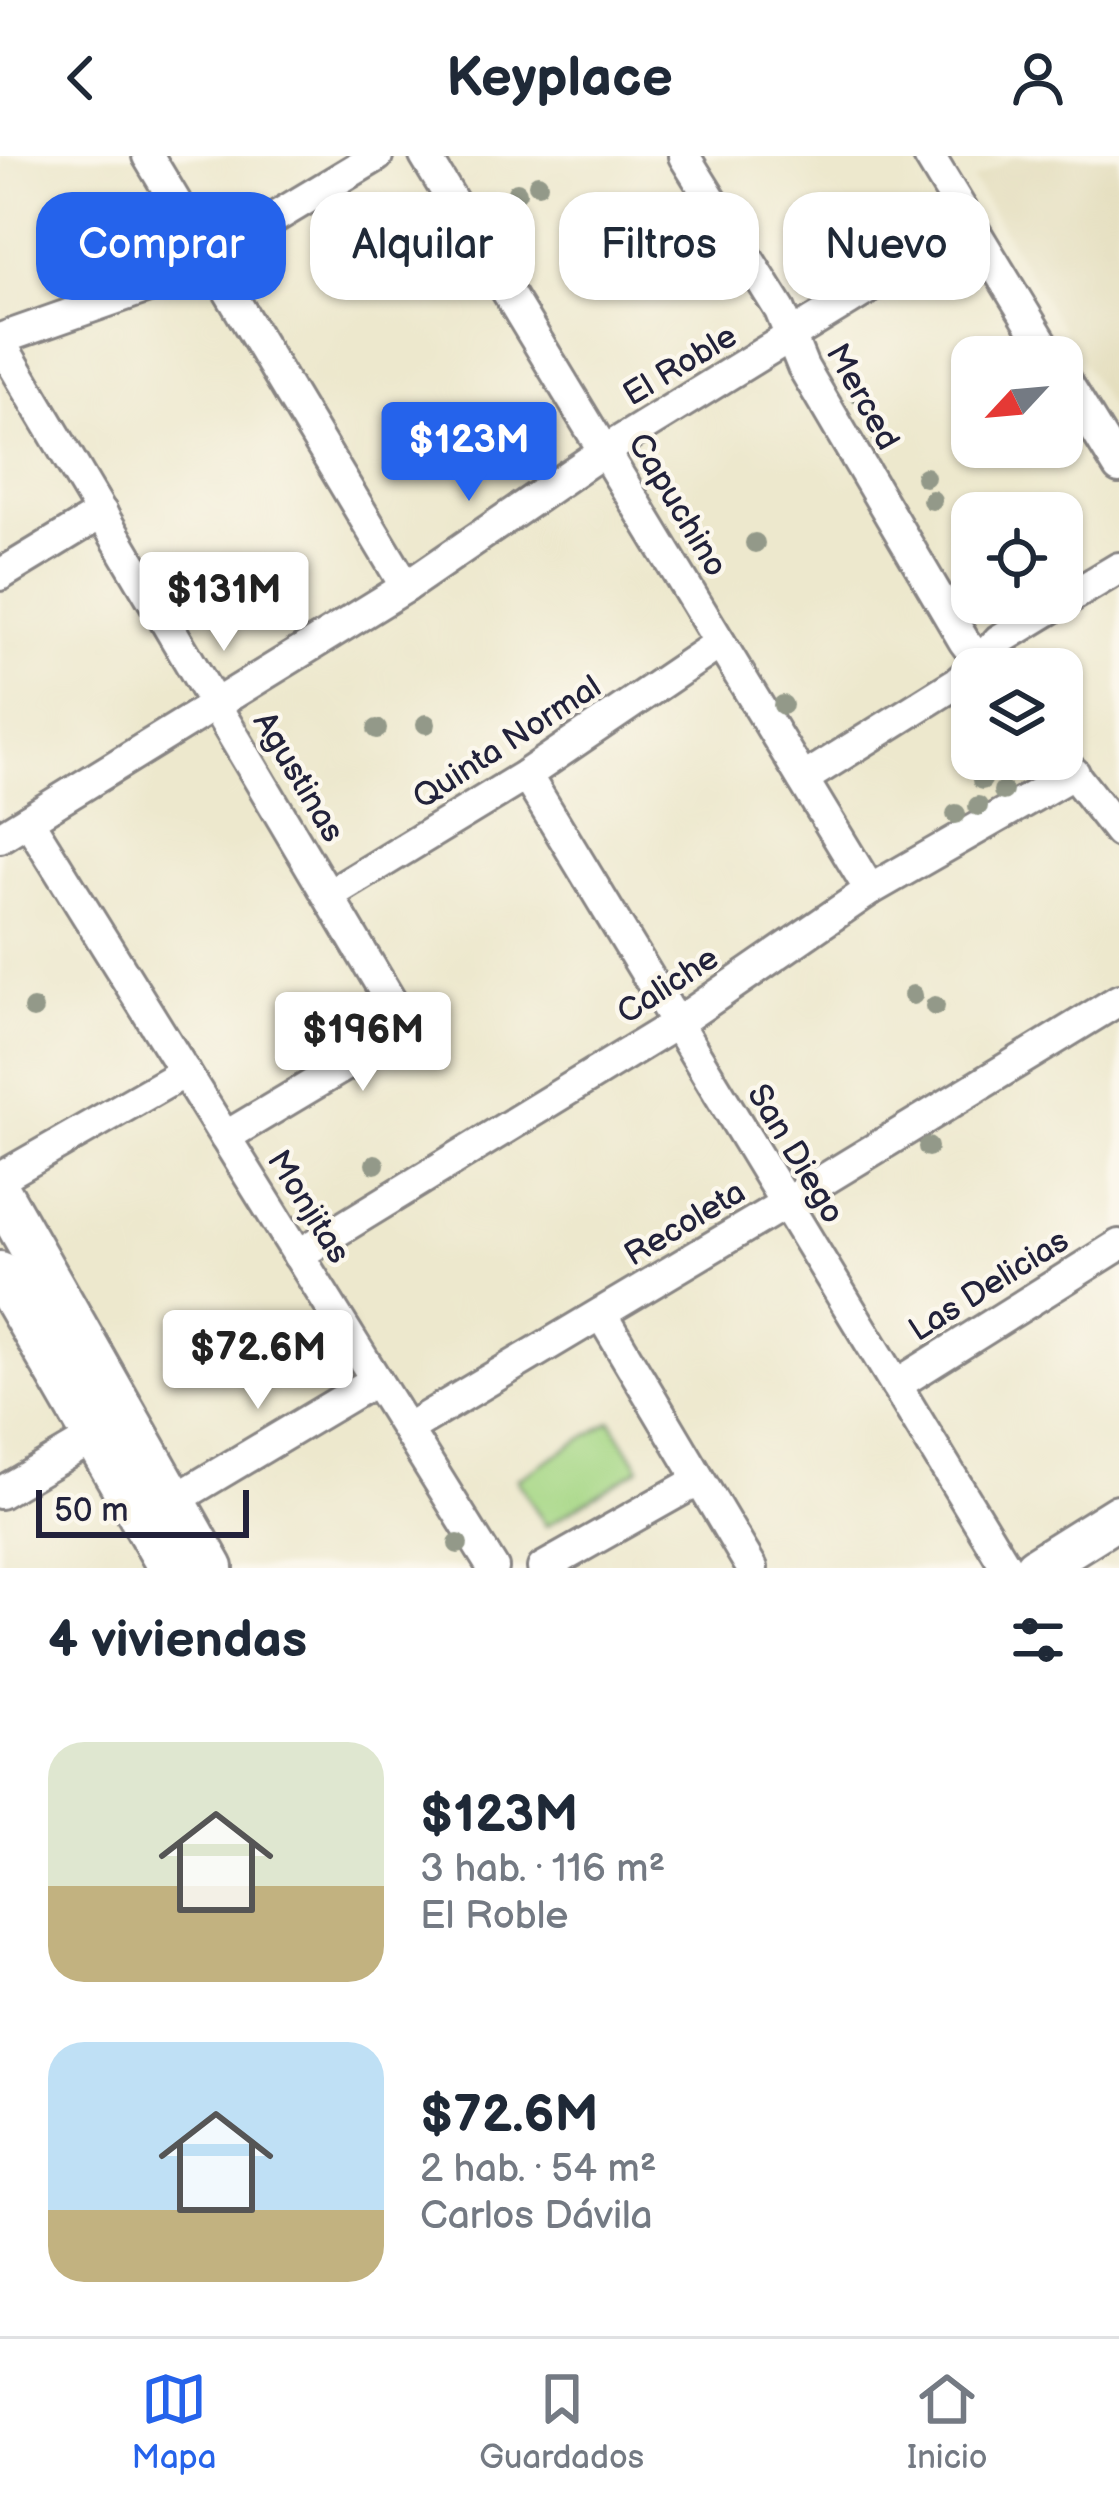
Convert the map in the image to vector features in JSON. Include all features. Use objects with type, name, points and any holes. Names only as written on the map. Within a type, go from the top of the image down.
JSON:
[{"type":"main road","points":[[0,1193],[212,1568]]},
{"type":"main road","points":[[6,1297],[95,1437],[170,1568]]},
{"type":"main road","points":[[1036,1568],[1119,1516]]},
{"type":"street","points":[[148,156],[170,192]]},
{"type":"street","points":[[286,211],[377,156]]},
{"type":"street","name":"Capuchino","points":[[425,156],[870,890]]},
{"type":"street","name":"Merced","points":[[684,156],[780,310],[803,367],[965,648]]},
{"type":"street","points":[[942,161],[956,192]]},
{"type":"street","points":[[990,256],[1038,336]]},
{"type":"street","points":[[0,340],[114,300]]},
{"type":"street","points":[[235,300],[406,587]]},
{"type":"street","name":"El Roble","points":[[0,837],[406,587],[604,452],[852,300]]},
{"type":"street","name":"Agustinas","points":[[0,340],[396,1016],[386,1041],[225,1137]]},
{"type":"street","points":[[1083,410],[1119,469]]},
{"type":"street","points":[[0,575],[102,513]]},
{"type":"street","points":[[1083,590],[1119,568]]},
{"type":"street","points":[[993,648],[1026,624]]},
{"type":"street","name":"Quinta Normal","points":[[329,895],[526,775],[720,643]]},
{"type":"street","points":[[803,779],[951,686]]},
{"type":"street","name":"San Diego","points":[[526,775],[1007,1568]]},
{"type":"street","name":"Caliche","points":[[298,1255],[676,1023],[870,890],[1046,780]]},
{"type":"street","points":[[1079,780],[1119,832]]},
{"type":"street","name":"Monjitas","points":[[28,820],[493,1568]]},
{"type":"street","name":"Recoleta","points":[[407,1430],[1119,1000]]},
{"type":"street","points":[[0,1178],[185,1072]]},
{"type":"street","name":"Las Delicias","points":[[896,1385],[1119,1244]]},
{"type":"street","points":[[601,1314],[752,1568]]},
{"type":"street","points":[[173,1501],[376,1379]]},
{"type":"street","points":[[0,1493],[95,1437]]},
{"type":"street","points":[[542,1568],[699,1480]]},
{"type":"shaded area","points":[[1015,156],[1119,156],[1119,423],[1083,363],[1083,336],[1067,336],[990,208],[990,192],[980,192],[973,180]]},
{"type":"green space","points":[[611,1421],[640,1468],[546,1526],[517,1479]]}]
